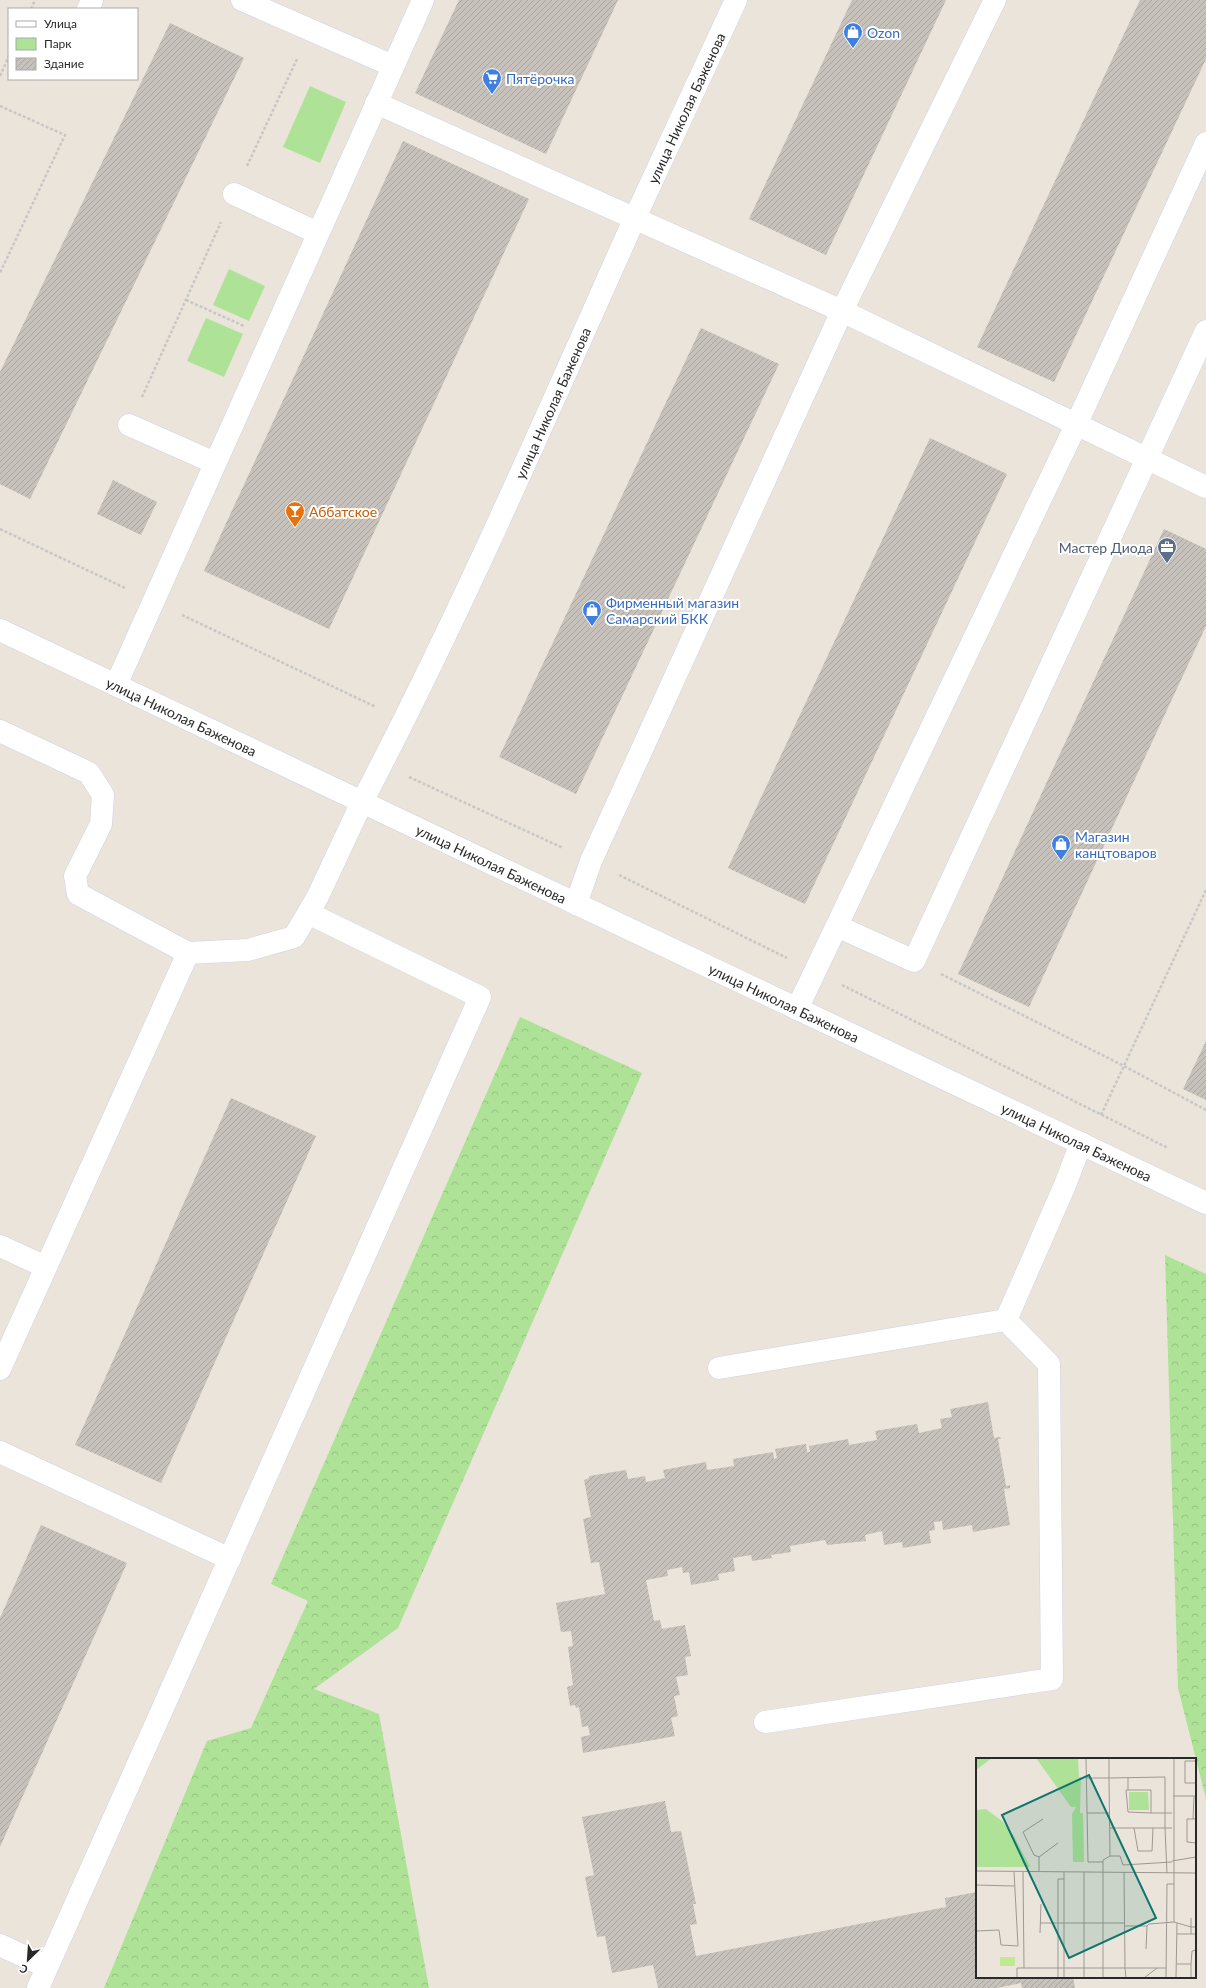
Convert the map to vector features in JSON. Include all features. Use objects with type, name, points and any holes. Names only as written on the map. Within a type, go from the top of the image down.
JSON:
[{"type":"street","points":[[242,0],[393,66]]},
{"type":"street","points":[[116,685],[270,338],[423,0]]},
{"type":"street","name":"улица Николая Баженова","points":[[362,802],[404,720],[522,471],[635,218],[736,0]]},
{"type":"street","points":[[576,904],[591,861],[842,311],[995,0]]},
{"type":"street","points":[[376,103],[842,311],[1206,487]]},
{"type":"street","points":[[797,1009],[1076,425],[1206,143]]},
{"type":"street","points":[[234,194],[318,233]]},
{"type":"street","points":[[837,926],[914,961],[1206,331]]},
{"type":"street","points":[[129,425],[215,463]]},
{"type":"street","name":"улица Николая Баженова","points":[[0,630],[1206,1203]]},
{"type":"street","points":[[0,730],[89,773],[103,796],[101,824],[75,876],[78,894],[188,953],[248,950],[294,937],[318,896],[362,802]]},
{"type":"street","points":[[38,1988],[480,997],[308,913]]},
{"type":"street","points":[[0,1369],[188,953]]},
{"type":"street","points":[[1006,1320],[1065,1185],[1080,1143]]},
{"type":"street","points":[[0,1246],[46,1267]]},
{"type":"street","points":[[719,1368],[1006,1320]]},
{"type":"street","points":[[766,1722],[1052,1679],[1049,1364],[1006,1320]]},
{"type":"street","points":[[0,1452],[230,1559]]},
{"type":"street","points":[[0,1945],[48,1967]]},
{"type":"path","points":[[0,76],[8,58]]},
{"type":"path","points":[[0,106],[65,135],[0,273]]},
{"type":"path","points":[[186,300],[270,338]]},
{"type":"path","points":[[0,529],[404,720]]},
{"type":"path","points":[[1101,1115],[1206,890]]},
{"type":"path","points":[[914,961],[1124,1066],[1206,1110]]},
{"type":"green space","points":[[310,86],[346,102],[320,163],[283,147]]},
{"type":"green space","points":[[229,269],[265,286],[249,321],[213,305]]},
{"type":"green space","points":[[206,318],[243,334],[224,377],[187,361]]},
{"type":"green space","points":[[520,1017],[642,1073],[398,1628],[314,1689],[379,1714],[429,1988],[104,1988],[207,1741],[251,1728],[308,1601],[271,1584]]},
{"type":"green space","points":[[1165,1255],[1206,1274],[1206,1799],[1178,1688]]},
{"type":"building","points":[[459,0],[618,0],[546,154],[415,93]]},
{"type":"building","points":[[852,0],[946,0],[826,255],[749,219]]},
{"type":"building","points":[[1140,0],[1206,0],[1206,59],[1054,382],[977,347]]},
{"type":"building","points":[[170,23],[244,58],[30,499],[0,484],[0,372]]},
{"type":"building","points":[[403,141],[529,199],[329,629],[204,571]]},
{"type":"building","points":[[701,328],[779,364],[576,794],[499,757]]},
{"type":"building","points":[[930,438],[1007,474],[805,904],[728,868]]},
{"type":"building","points":[[113,480],[157,502],[141,535],[97,514]]},
{"type":"building","points":[[1164,529],[1206,549],[1206,626],[1029,1007],[958,974]]},
{"type":"building","points":[[1206,1041],[1206,1100],[1183,1089]]},
{"type":"building","points":[[231,1098],[316,1136],[161,1483],[75,1445]]},
{"type":"building","points":[[988,1402],[994,1438],[1000,1437],[1001,1439],[998,1439],[1006,1486],[1010,1485],[1010,1488],[1004,1489],[1010,1525],[973,1532],[972,1525],[943,1530],[942,1521],[934,1522],[935,1530],[929,1531],[931,1543],[903,1548],[902,1542],[884,1545],[882,1531],[865,1535],[866,1541],[827,1545],[825,1540],[790,1546],[791,1552],[771,1555],[772,1558],[752,1561],[751,1555],[733,1558],[735,1571],[718,1574],[719,1580],[691,1585],[689,1572],[683,1573],[682,1567],[667,1570],[668,1576],[646,1580],[654,1621],[660,1620],[662,1629],[685,1625],[691,1656],[685,1657],[688,1675],[676,1677],[680,1695],[674,1696],[678,1716],[671,1718],[675,1736],[583,1753],[581,1737],[590,1735],[588,1726],[582,1727],[579,1707],[576,1708],[575,1705],[570,1706],[567,1687],[573,1685],[568,1647],[573,1646],[571,1631],[561,1632],[556,1603],[605,1594],[599,1562],[591,1563],[583,1519],[591,1517],[584,1480],[589,1478],[589,1476],[626,1470],[628,1479],[645,1476],[646,1482],[665,1478],[663,1470],[706,1462],[707,1470],[734,1466],[733,1459],[773,1452],[774,1459],[777,1458],[775,1449],[806,1444],[807,1452],[810,1452],[809,1446],[848,1439],[849,1445],[877,1440],[875,1431],[917,1424],[919,1433],[942,1428],[940,1419],[952,1417],[950,1409]]},
{"type":"building","points":[[41,1525],[127,1563],[0,1847],[0,1618]]},
{"type":"building","points":[[665,1801],[671,1832],[681,1831],[696,1904],[693,1904],[697,1924],[690,1925],[696,1956],[946,1907],[945,1898],[976,1892],[976,1978],[1073,1978],[1075,1988],[1022,1988],[1021,1983],[997,1988],[658,1988],[653,1965],[612,1973],[605,1936],[597,1937],[585,1877],[594,1875],[582,1817]]},
{"type":"place","name":"Ozon","points":[[853,49]]},
{"type":"place","name":"Пятёрочка","points":[[492,95]]},
{"type":"place","name":"Аббатское","points":[[295,528]]},
{"type":"place","name":"Мастер Диода","points":[[1167,564]]},
{"type":"place","name":"Фирменный магазин Самарский БКК","points":[[592,627]]},
{"type":"place","name":"Магазин канцтоваров","points":[[1061,861]]}]
